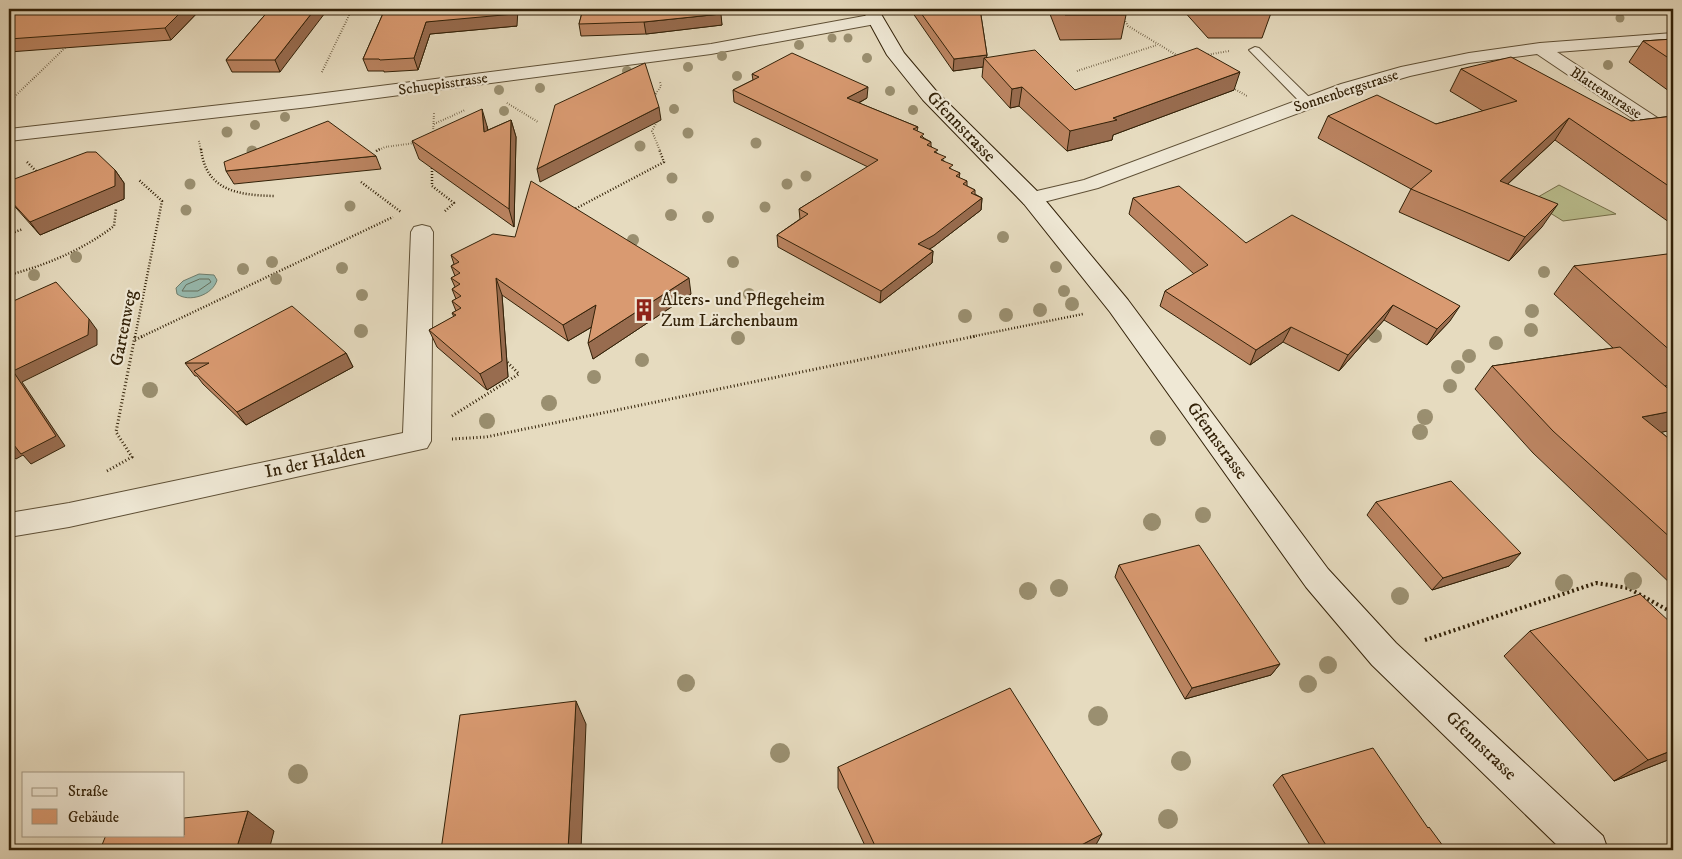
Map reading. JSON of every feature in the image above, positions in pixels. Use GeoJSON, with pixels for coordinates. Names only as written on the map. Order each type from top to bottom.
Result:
{"type":"FeatureCollection","features":[{"type":"Feature","properties":{"kind":"street","name":"Schuepisstrasse"},"geometry":{"type":"LineString","coordinates":[[9,135],[309,101],[711,49],[872,14]]}},
{"type":"Feature","properties":{"kind":"street","name":"Gfennstrasse"},"geometry":{"type":"LineString","coordinates":[[872,14],[896,56],[930,96],[1032,198],[1119,306],[1317,578],[1384,654],[1589,850]]}},
{"type":"Feature","properties":{"kind":"street","name":"Sonnenbergstrasse"},"geometry":{"type":"LineString","coordinates":[[1032,198],[1091,184],[1348,88],[1407,71],[1469,58],[1540,48],[1673,38]]}},
{"type":"Feature","properties":{"kind":"street","name":"Blattenstrasse"},"geometry":{"type":"LineString","coordinates":[[1540,48],[1673,136]]}},
{"type":"Feature","properties":{"kind":"street"},"geometry":{"type":"LineString","coordinates":[[417,440],[422,232]]}},
{"type":"Feature","properties":{"kind":"street","name":"In der Halden"},"geometry":{"type":"LineString","coordinates":[[9,526],[69,515],[417,440]]}},
{"type":"Feature","properties":{"kind":"lane"},"geometry":{"type":"LineString","coordinates":[[1255,50],[1308,103]]}},
{"type":"Feature","properties":{"kind":"path"},"geometry":{"type":"LineString","coordinates":[[309,101],[352,9]]}},
{"type":"Feature","properties":{"kind":"path"},"geometry":{"type":"LineString","coordinates":[[1123,17],[1128,26],[1179,57]]}},
{"type":"Feature","properties":{"kind":"path"},"geometry":{"type":"LineString","coordinates":[[9,102],[71,42]]}},
{"type":"Feature","properties":{"kind":"path"},"geometry":{"type":"LineString","coordinates":[[1078,71],[1157,44]]}},
{"type":"Feature","properties":{"kind":"path"},"geometry":{"type":"LineString","coordinates":[[650,57],[661,86],[652,98]]}},
{"type":"Feature","properties":{"kind":"path"},"geometry":{"type":"LineString","coordinates":[[1228,85],[1278,114]]}},
{"type":"Feature","properties":{"kind":"path"},"geometry":{"type":"LineString","coordinates":[[506,103],[538,122]]}},
{"type":"Feature","properties":{"kind":"path"},"geometry":{"type":"LineString","coordinates":[[433,140],[434,106]]}},
{"type":"Feature","properties":{"kind":"path"},"geometry":{"type":"LineString","coordinates":[[434,124],[466,110]]}},
{"type":"Feature","properties":{"kind":"path"},"geometry":{"type":"LineString","coordinates":[[576,214],[571,211],[664,162],[652,131],[660,116]]}},
{"type":"Feature","properties":{"kind":"path"},"geometry":{"type":"LineString","coordinates":[[199,137],[203,166],[215,182],[235,192],[274,196]]}},
{"type":"Feature","properties":{"kind":"path"},"geometry":{"type":"LineString","coordinates":[[376,151],[386,147],[423,142]]}},
{"type":"Feature","properties":{"kind":"path"},"geometry":{"type":"LineString","coordinates":[[422,232],[454,203],[432,186],[433,158]]}},
{"type":"Feature","properties":{"kind":"path","name":"Gartenweg"},"geometry":{"type":"LineString","coordinates":[[106,472],[132,457],[116,432],[162,202],[139,180]]}},
{"type":"Feature","properties":{"kind":"path"},"geometry":{"type":"LineString","coordinates":[[134,340],[402,213],[360,182]]}},
{"type":"Feature","properties":{"kind":"path"},"geometry":{"type":"LineString","coordinates":[[9,275],[52,260],[103,236],[114,226],[116,209]]}},
{"type":"Feature","properties":{"kind":"path"},"geometry":{"type":"LineString","coordinates":[[9,234],[23,229]]}},
{"type":"Feature","properties":{"kind":"path"},"geometry":{"type":"LineString","coordinates":[[417,440],[486,438],[1119,306]]}},
{"type":"Feature","properties":{"kind":"path"},"geometry":{"type":"LineString","coordinates":[[477,400],[519,374],[502,357]]}},
{"type":"Feature","properties":{"kind":"path"},"geometry":{"type":"LineString","coordinates":[[1384,654],[1596,583],[1628,588],[1673,613]]}},
{"type":"Feature","properties":{"kind":"green space"},"geometry":{"type":"Polygon","coordinates":[[[1559,185],[1616,214],[1563,221],[1531,201],[1559,185]]]}},
{"type":"Feature","properties":{"kind":"water"},"geometry":{"type":"Polygon","coordinates":[[[199,274],[214,275],[217,280],[211,290],[200,296],[188,298],[177,294],[176,288],[183,281],[199,274]]]}},
{"type":"Feature","properties":{"kind":"building"},"geometry":{"type":"Polygon","coordinates":[[[15,9],[184,9],[165,28],[9,39],[9,15],[15,9]]]}},
{"type":"Feature","properties":{"kind":"building"},"geometry":{"type":"Polygon","coordinates":[[[270,9],[315,9],[275,60],[226,60],[270,9]]]}},
{"type":"Feature","properties":{"kind":"building"},"geometry":{"type":"Polygon","coordinates":[[[385,9],[515,9],[514,14],[426,22],[414,58],[363,59],[385,9]]]}},
{"type":"Feature","properties":{"kind":"building"},"geometry":{"type":"Polygon","coordinates":[[[583,9],[710,9],[721,14],[644,22],[579,24],[583,9]]]}},
{"type":"Feature","properties":{"kind":"building"},"geometry":{"type":"Polygon","coordinates":[[[918,9],[980,9],[987,55],[954,59],[918,9]]]}},
{"type":"Feature","properties":{"kind":"building"},"geometry":{"type":"Polygon","coordinates":[[[1062,9],[1123,9],[1126,15],[1065,15],[1062,9]]]}},
{"type":"Feature","properties":{"kind":"building"},"geometry":{"type":"Polygon","coordinates":[[[1211,9],[1266,9],[1271,13],[1215,14],[1211,9]]]}},
{"type":"Feature","properties":{"kind":"building"},"geometry":{"type":"Polygon","coordinates":[[[1673,39],[1673,61],[1643,41],[1673,39]]]}},
{"type":"Feature","properties":{"kind":"building"},"geometry":{"type":"Polygon","coordinates":[[[1197,48],[1240,72],[1113,118],[1117,120],[1070,131],[1022,87],[1012,89],[984,58],[1035,50],[1075,90],[1197,48]]]}},
{"type":"Feature","properties":{"kind":"building"},"geometry":{"type":"Polygon","coordinates":[[[792,53],[868,87],[847,98],[918,127],[913,129],[924,134],[920,137],[931,142],[927,145],[938,150],[934,152],[946,157],[941,160],[953,165],[949,168],[960,173],[956,176],[967,181],[963,184],[975,190],[971,193],[982,198],[934,235],[918,244],[933,251],[881,291],[777,235],[808,214],[799,209],[878,160],[733,90],[759,77],[752,74],[792,53]]]}},
{"type":"Feature","properties":{"kind":"building"},"geometry":{"type":"Polygon","coordinates":[[[1511,57],[1631,121],[1673,116],[1673,189],[1569,118],[1500,181],[1558,204],[1525,237],[1411,189],[1432,171],[1328,116],[1377,95],[1436,124],[1517,101],[1461,69],[1511,57]]]}},
{"type":"Feature","properties":{"kind":"building"},"geometry":{"type":"Polygon","coordinates":[[[645,63],[659,107],[537,169],[555,105],[645,63]]]}},
{"type":"Feature","properties":{"kind":"building"},"geometry":{"type":"Polygon","coordinates":[[[482,109],[484,132],[511,120],[509,209],[412,141],[482,109]]]}},
{"type":"Feature","properties":{"kind":"building"},"geometry":{"type":"Polygon","coordinates":[[[328,121],[376,156],[226,171],[224,162],[328,121]]]}},
{"type":"Feature","properties":{"kind":"building"},"geometry":{"type":"Polygon","coordinates":[[[87,152],[96,152],[115,170],[115,186],[30,222],[9,199],[9,181],[87,152]]]}},
{"type":"Feature","properties":{"kind":"building"},"geometry":{"type":"Polygon","coordinates":[[[531,181],[689,278],[588,343],[596,305],[563,325],[496,278],[502,361],[480,374],[429,330],[456,315],[452,313],[461,308],[452,301],[461,296],[452,289],[460,284],[451,278],[460,273],[451,266],[459,262],[451,255],[493,234],[515,237],[531,181]]]}},
{"type":"Feature","properties":{"kind":"building"},"geometry":{"type":"Polygon","coordinates":[[[1179,186],[1246,243],[1292,215],[1460,306],[1437,329],[1393,305],[1348,355],[1291,327],[1256,350],[1165,291],[1208,265],[1133,198],[1179,186]]]}},
{"type":"Feature","properties":{"kind":"building"},"geometry":{"type":"Polygon","coordinates":[[[1667,254],[1673,259],[1673,353],[1574,266],[1667,254]]]}},
{"type":"Feature","properties":{"kind":"building"},"geometry":{"type":"Polygon","coordinates":[[[56,282],[89,319],[88,335],[13,371],[56,436],[21,454],[14,445],[9,447],[9,303],[56,282]]]}},
{"type":"Feature","properties":{"kind":"building"},"geometry":{"type":"Polygon","coordinates":[[[292,306],[346,353],[237,412],[194,371],[209,363],[185,363],[292,306]]]}},
{"type":"Feature","properties":{"kind":"building"},"geometry":{"type":"Polygon","coordinates":[[[1620,347],[1673,393],[1673,411],[1642,417],[1673,442],[1673,540],[1553,431],[1492,366],[1620,347]]]}},
{"type":"Feature","properties":{"kind":"building"},"geometry":{"type":"Polygon","coordinates":[[[1451,481],[1521,553],[1443,578],[1376,502],[1451,481]]]}},
{"type":"Feature","properties":{"kind":"building"},"geometry":{"type":"Polygon","coordinates":[[[1199,545],[1280,664],[1192,688],[1119,565],[1199,545]]]}},
{"type":"Feature","properties":{"kind":"building"},"geometry":{"type":"Polygon","coordinates":[[[1640,594],[1673,625],[1673,750],[1648,760],[1530,631],[1640,594]]]}},
{"type":"Feature","properties":{"kind":"building"},"geometry":{"type":"Polygon","coordinates":[[[1010,688],[1102,834],[1072,850],[877,850],[838,767],[1010,688]]]}},
{"type":"Feature","properties":{"kind":"building"},"geometry":{"type":"Polygon","coordinates":[[[576,701],[568,850],[441,850],[460,715],[576,701]]]}},
{"type":"Feature","properties":{"kind":"building"},"geometry":{"type":"Polygon","coordinates":[[[1373,748],[1428,828],[1446,850],[1329,850],[1282,775],[1373,748]]]}},
{"type":"Feature","properties":{"kind":"building"},"geometry":{"type":"Polygon","coordinates":[[[248,811],[236,850],[100,850],[106,836],[185,836],[185,818],[248,811]]]}},
{"type":"Feature","properties":{"kind":"place","name":"Alters- und Pflegeheim Zum Lärchenbaum"},"geometry":{"type":"Point","coordinates":[644,310]}}]}
